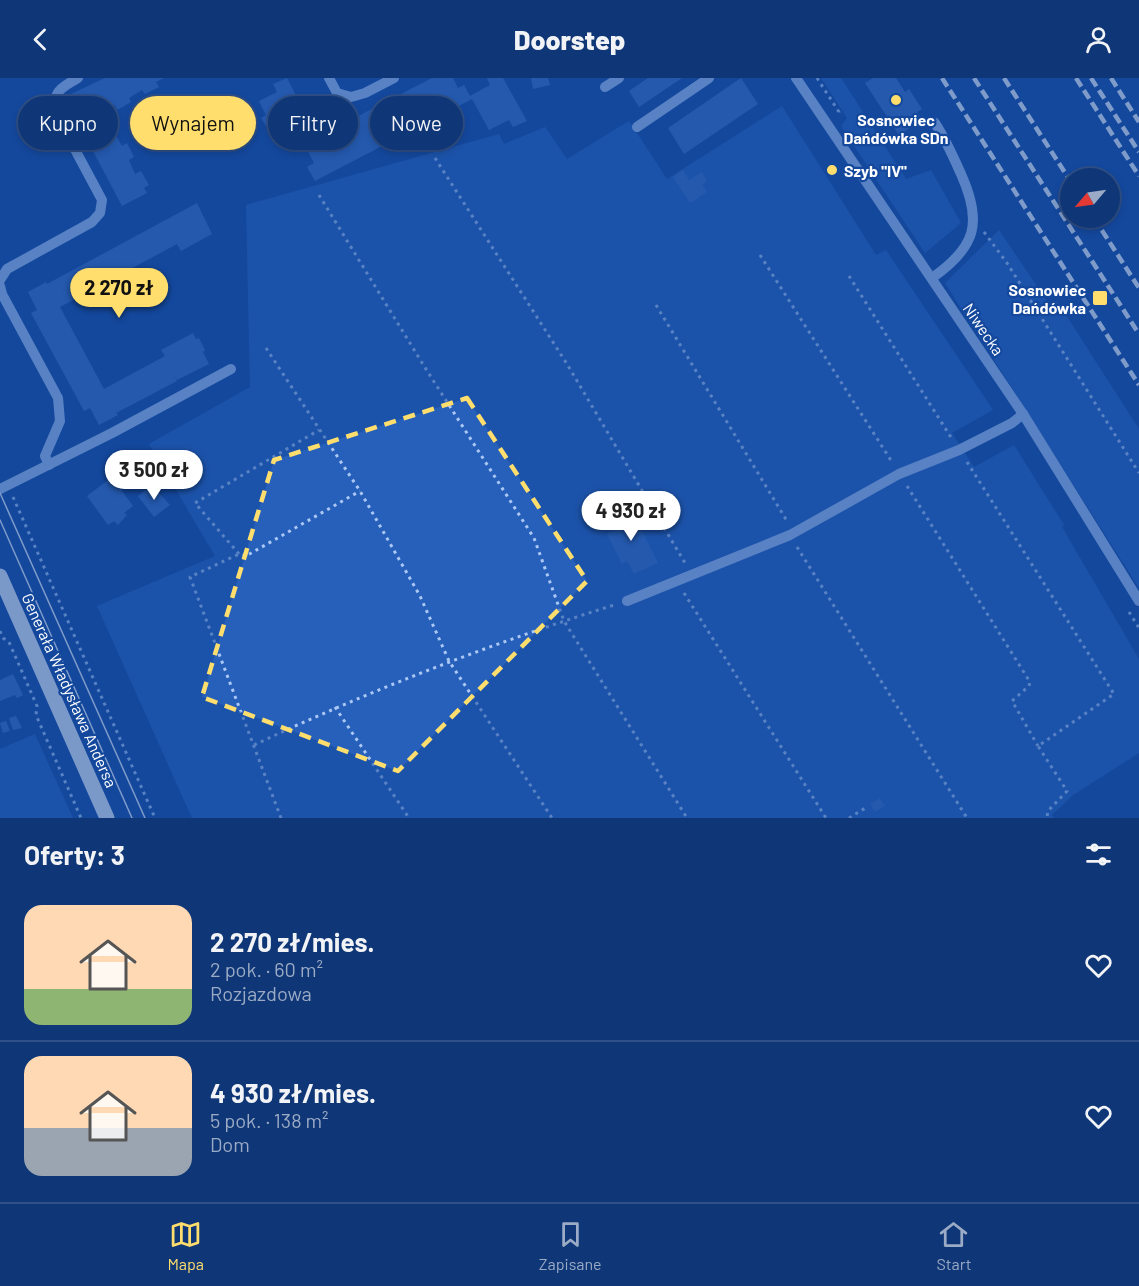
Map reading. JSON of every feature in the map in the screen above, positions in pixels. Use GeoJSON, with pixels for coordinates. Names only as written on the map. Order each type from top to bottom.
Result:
{"type":"FeatureCollection","features":[{"type":"Feature","properties":{"kind":"main road","name":"Generała Władysława Andersa"},"geometry":{"type":"LineString","coordinates":[[0,576],[107,818]]}},
{"type":"Feature","properties":{"kind":"street"},"geometry":{"type":"LineString","coordinates":[[0,280],[8,269],[92,222],[100,213],[102,200],[56,114],[54,102],[60,88],[78,78]]}},
{"type":"Feature","properties":{"kind":"street"},"geometry":{"type":"LineString","coordinates":[[329,78],[337,93],[351,97],[365,93],[393,78]]}},
{"type":"Feature","properties":{"kind":"street"},"geometry":{"type":"LineString","coordinates":[[605,87],[619,78]]}},
{"type":"Feature","properties":{"kind":"street"},"geometry":{"type":"LineString","coordinates":[[637,127],[709,78]]}},
{"type":"Feature","properties":{"kind":"street","name":"Niwecka"},"geometry":{"type":"LineString","coordinates":[[796,78],[1023,414],[1139,601]]}},
{"type":"Feature","properties":{"kind":"street"},"geometry":{"type":"LineString","coordinates":[[932,278],[946,268],[961,251],[969,239],[974,223],[974,208],[967,187],[936,123]]}},
{"type":"Feature","properties":{"kind":"street"},"geometry":{"type":"LineString","coordinates":[[0,286],[2,294],[58,398],[60,421],[45,456],[49,465]]}},
{"type":"Feature","properties":{"kind":"street"},"geometry":{"type":"LineString","coordinates":[[4,487],[231,369]]}},
{"type":"Feature","properties":{"kind":"street"},"geometry":{"type":"LineString","coordinates":[[627,601],[792,534],[899,474],[959,450],[1012,423],[1023,414]]}},
{"type":"Feature","properties":{"kind":"path"},"geometry":{"type":"LineString","coordinates":[[435,158],[567,364],[692,575]]}},
{"type":"Feature","properties":{"kind":"path"},"geometry":{"type":"LineString","coordinates":[[320,195],[418,356],[534,538],[564,621],[687,818]]}},
{"type":"Feature","properties":{"kind":"path"},"geometry":{"type":"LineString","coordinates":[[974,223],[988,235],[1139,473]]}},
{"type":"Feature","properties":{"kind":"path"},"geometry":{"type":"LineString","coordinates":[[760,255],[1030,682],[1029,686],[1012,701],[1067,791],[1048,811],[1046,818]]}},
{"type":"Feature","properties":{"kind":"path"},"geometry":{"type":"LineString","coordinates":[[849,276],[1114,694],[1038,746]]}},
{"type":"Feature","properties":{"kind":"path"},"geometry":{"type":"LineString","coordinates":[[656,304],[792,534],[967,818]]}},
{"type":"Feature","properties":{"kind":"path"},"geometry":{"type":"LineString","coordinates":[[266,348],[360,491],[420,596],[449,661],[552,818]]}},
{"type":"Feature","properties":{"kind":"path"},"geometry":{"type":"LineString","coordinates":[[319,430],[195,503],[239,554],[246,556],[360,491]]}},
{"type":"Feature","properties":{"kind":"path"},"geometry":{"type":"LineString","coordinates":[[4,487],[155,818]]}},
{"type":"Feature","properties":{"kind":"path"},"geometry":{"type":"LineString","coordinates":[[239,554],[190,577],[282,818]]}},
{"type":"Feature","properties":{"kind":"path"},"geometry":{"type":"LineString","coordinates":[[676,581],[825,818]]}},
{"type":"Feature","properties":{"kind":"path"},"geometry":{"type":"LineString","coordinates":[[254,745],[335,707],[449,661],[627,601]]}},
{"type":"Feature","properties":{"kind":"path"},"geometry":{"type":"LineString","coordinates":[[0,631],[3,638],[9,642],[37,706],[36,715],[81,818]]}},
{"type":"Feature","properties":{"kind":"path"},"geometry":{"type":"LineString","coordinates":[[335,707],[410,818]]}},
{"type":"Feature","properties":{"kind":"path"},"geometry":{"type":"LineString","coordinates":[[849,818],[867,807]]}},
{"type":"Feature","properties":{"kind":"highlighted area"},"geometry":{"type":"Polygon","coordinates":[[[467,398],[587,581],[398,771],[202,697],[274,460],[467,398]]]}},
{"type":"Feature","properties":{"kind":"shaded area"},"geometry":{"type":"Polygon","coordinates":[[[821,78],[841,78],[906,179],[931,170],[961,223],[925,253],[841,126],[847,118],[821,78]]]}},
{"type":"Feature","properties":{"kind":"shaded area"},"geometry":{"type":"Polygon","coordinates":[[[782,106],[876,255],[886,250],[993,410],[952,433],[974,467],[1014,445],[1064,525],[1062,527],[1139,659],[1139,753],[1073,795],[1052,815],[1054,818],[192,818],[97,606],[215,556],[149,444],[250,387],[246,205],[442,150],[463,150],[463,144],[499,134],[504,144],[545,127],[567,159],[629,121],[667,179],[782,106]]]}},
{"type":"Feature","properties":{"kind":"shaded area"},"geometry":{"type":"Polygon","coordinates":[[[999,230],[1049,304],[1057,301],[1139,429],[1139,588],[945,283],[999,230]]]}},
{"type":"Feature","properties":{"kind":"shaded area"},"geometry":{"type":"Polygon","coordinates":[[[35,734],[73,818],[0,818],[0,749],[35,734]]]}},
{"type":"Feature","properties":{"kind":"building"},"geometry":{"type":"Polygon","coordinates":[[[105,78],[164,78],[156,82],[159,87],[145,94],[142,90],[130,96],[130,103],[118,109],[118,96],[72,96],[71,94],[105,78]]]}},
{"type":"Feature","properties":{"kind":"building"},"geometry":{"type":"Polygon","coordinates":[[[287,78],[296,96],[269,96],[277,92],[273,84],[287,78]]]}},
{"type":"Feature","properties":{"kind":"building"},"geometry":{"type":"Polygon","coordinates":[[[432,78],[453,78],[458,88],[464,85],[470,96],[490,85],[487,78],[503,78],[527,121],[513,127],[509,120],[489,130],[472,99],[463,104],[463,96],[397,96],[432,78]]]}},
{"type":"Feature","properties":{"kind":"building"},"geometry":{"type":"Polygon","coordinates":[[[531,78],[548,78],[550,85],[533,89],[531,78]]]}},
{"type":"Feature","properties":{"kind":"building"},"geometry":{"type":"Polygon","coordinates":[[[648,78],[682,78],[639,107],[629,91],[648,78]]]}},
{"type":"Feature","properties":{"kind":"building"},"geometry":{"type":"Polygon","coordinates":[[[741,78],[758,104],[684,154],[668,128],[741,78]]]}},
{"type":"Feature","properties":{"kind":"building","name":"Sosnowiec Dańdówka SDn"},"geometry":{"type":"Polygon","coordinates":[[[873,78],[896,78],[905,92],[909,89],[922,109],[917,112],[922,120],[899,135],[865,83],[873,78]]]}},
{"type":"Feature","properties":{"kind":"building"},"geometry":{"type":"Polygon","coordinates":[[[268,96],[268,125],[266,126],[261,118],[266,115],[259,101],[268,96]]]}},
{"type":"Feature","properties":{"kind":"building"},"geometry":{"type":"Polygon","coordinates":[[[370,110],[370,150],[374,150],[315,181],[307,167],[314,163],[307,150],[358,150],[358,116],[370,110]]]}},
{"type":"Feature","properties":{"kind":"building"},"geometry":{"type":"Polygon","coordinates":[[[118,139],[122,146],[127,143],[134,157],[129,160],[135,174],[141,171],[149,185],[144,188],[147,193],[122,206],[92,150],[118,150],[118,139]]]}},
{"type":"Feature","properties":{"kind":"building"},"geometry":{"type":"Polygon","coordinates":[[[683,170],[689,180],[702,172],[707,181],[702,184],[707,192],[690,203],[673,177],[683,170]]]}},
{"type":"Feature","properties":{"kind":"building"},"geometry":{"type":"Polygon","coordinates":[[[197,203],[212,234],[181,251],[177,244],[60,307],[104,389],[165,356],[161,350],[193,333],[196,339],[199,338],[205,350],[203,352],[209,364],[177,380],[173,374],[177,381],[116,413],[118,415],[99,425],[90,408],[84,411],[31,313],[37,310],[28,292],[197,203]]]}},
{"type":"Feature","properties":{"kind":"building"},"geometry":{"type":"Polygon","coordinates":[[[112,477],[133,506],[124,513],[127,515],[118,525],[114,521],[108,525],[87,496],[112,477]]]}},
{"type":"Feature","properties":{"kind":"building"},"geometry":{"type":"Polygon","coordinates":[[[152,485],[170,505],[154,517],[138,496],[152,485]]]}},
{"type":"Feature","properties":{"kind":"building"},"geometry":{"type":"Polygon","coordinates":[[[631,509],[658,563],[634,574],[627,561],[622,564],[607,534],[613,531],[608,520],[631,509]]]}},
{"type":"Feature","properties":{"kind":"building"},"geometry":{"type":"Polygon","coordinates":[[[13,674],[23,695],[17,698],[15,695],[0,701],[0,680],[13,674]]]}},
{"type":"Feature","properties":{"kind":"building"},"geometry":{"type":"Polygon","coordinates":[[[16,716],[22,728],[13,730],[9,718],[16,716]]]}},
{"type":"Feature","properties":{"kind":"building"},"geometry":{"type":"Polygon","coordinates":[[[6,721],[10,731],[3,733],[0,723],[6,721]]]}},
{"type":"Feature","properties":{"kind":"building"},"geometry":{"type":"Polygon","coordinates":[[[880,798],[885,806],[875,812],[870,804],[880,798]]]}},
{"type":"Feature","properties":{"kind":"tram line"},"geometry":{"type":"LineString","coordinates":[[0,493],[145,818]]}},
{"type":"Feature","properties":{"kind":"tram line"},"geometry":{"type":"LineString","coordinates":[[0,520],[132,818]]}},
{"type":"Feature","properties":{"kind":"railway"},"geometry":{"type":"LineString","coordinates":[[942,78],[1139,385]]}},
{"type":"Feature","properties":{"kind":"railway"},"geometry":{"type":"LineString","coordinates":[[974,78],[1139,334]]}},
{"type":"Feature","properties":{"kind":"railway"},"geometry":{"type":"LineString","coordinates":[[1004,78],[1062,168]]}},
{"type":"Feature","properties":{"kind":"railway"},"geometry":{"type":"LineString","coordinates":[[1076,78],[1139,176]]}},
{"type":"Feature","properties":{"kind":"railway"},"geometry":{"type":"LineString","coordinates":[[1091,78],[1139,152]]}},
{"type":"Feature","properties":{"kind":"railway"},"geometry":{"type":"LineString","coordinates":[[1111,78],[1139,122]]}},
{"type":"Feature","properties":{"kind":"railway"},"geometry":{"type":"LineString","coordinates":[[1100,228],[1139,288]]}},
{"type":"Feature","properties":{"kind":"place","name":"Sosnowiec Dańdówka SDn"},"geometry":{"type":"Point","coordinates":[896,100]}},
{"type":"Feature","properties":{"kind":"place","name":"Szyb \"IV\""},"geometry":{"type":"Point","coordinates":[832,170]}},
{"type":"Feature","properties":{"kind":"place","name":"Sosnowiec Dańdówka"},"geometry":{"type":"Point","coordinates":[1100,298]}}]}
